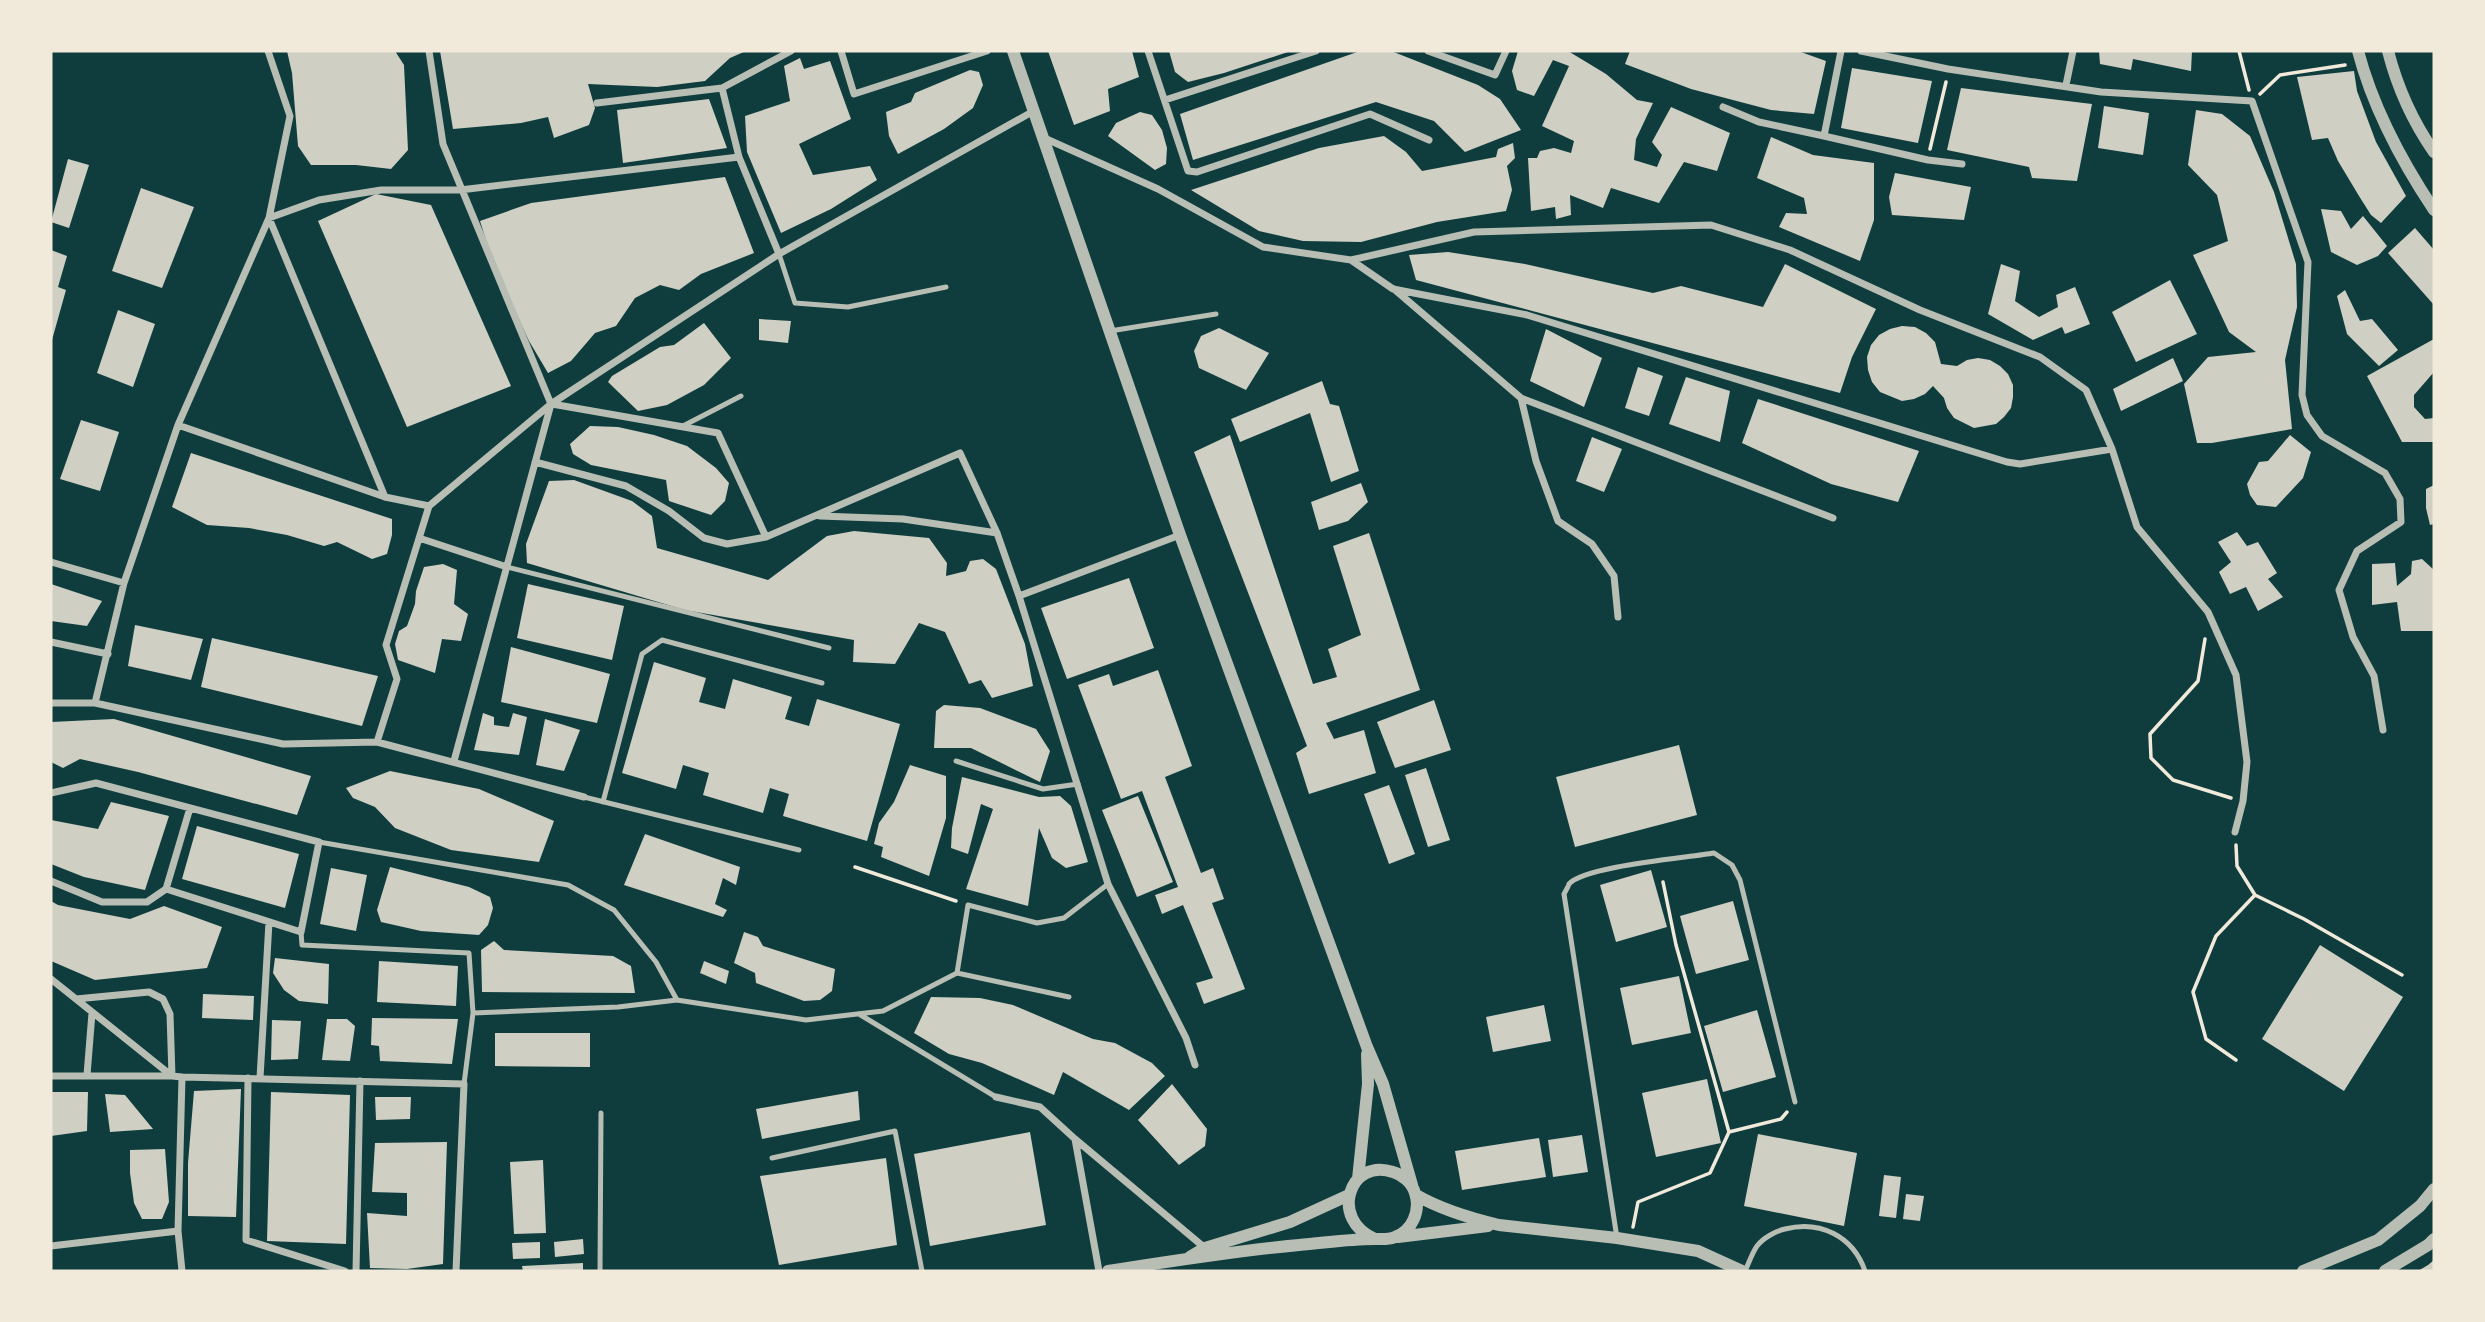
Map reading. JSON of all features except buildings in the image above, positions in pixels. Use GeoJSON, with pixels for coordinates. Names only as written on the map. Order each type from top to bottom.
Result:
{"type":"FeatureCollection","features":[{"type":"Feature","properties":{"kind":"street"},"geometry":{"type":"LineString","coordinates":[[95,702],[124,583],[178,425],[269,218],[290,116],[268,51]]}},
{"type":"Feature","properties":{"kind":"street"},"geometry":{"type":"LineString","coordinates":[[429,51],[443,144],[551,404],[454,761]]}},
{"type":"Feature","properties":{"kind":"street"},"geometry":{"type":"LineString","coordinates":[[597,103],[722,88],[788,51]]}},
{"type":"Feature","properties":{"kind":"street"},"geometry":{"type":"LineString","coordinates":[[841,51],[854,94],[987,51]]}},
{"type":"Feature","properties":{"kind":"street"},"geometry":{"type":"LineString","coordinates":[[1013,51],[1180,535],[1367,1047],[1383,1084],[1418,1205],[1411,1225],[1395,1238]]}},
{"type":"Feature","properties":{"kind":"street"},"geometry":{"type":"LineString","coordinates":[[1148,51],[1188,171],[1197,173],[1370,114],[1429,140]]}},
{"type":"Feature","properties":{"kind":"street"},"geometry":{"type":"LineString","coordinates":[[1165,100],[1317,51]]}},
{"type":"Feature","properties":{"kind":"street"},"geometry":{"type":"LineString","coordinates":[[1428,51],[1496,75],[1506,51]]}},
{"type":"Feature","properties":{"kind":"street"},"geometry":{"type":"LineString","coordinates":[[1824,136],[1841,51]]}},
{"type":"Feature","properties":{"kind":"street"},"geometry":{"type":"LineString","coordinates":[[1861,51],[1948,69],[2101,92],[2252,101],[2308,262],[2302,395],[2307,415],[2322,436],[2385,473],[2400,499],[2401,522],[2357,551],[2339,590],[2353,637],[2374,677],[2384,730]]}},
{"type":"Feature","properties":{"kind":"street"},"geometry":{"type":"LineString","coordinates":[[2066,85],[2073,51]]}},
{"type":"Feature","properties":{"kind":"street"},"geometry":{"type":"LineString","coordinates":[[2388,51],[2399,85],[2434,152]]}},
{"type":"Feature","properties":{"kind":"street"},"geometry":{"type":"LineString","coordinates":[[2360,57],[2392,138],[2412,177],[2434,210]]}},
{"type":"Feature","properties":{"kind":"street"},"geometry":{"type":"LineString","coordinates":[[722,88],[739,157],[779,254]]}},
{"type":"Feature","properties":{"kind":"street"},"geometry":{"type":"LineString","coordinates":[[1723,107],[1759,121],[1928,160],[1962,164]]}},
{"type":"Feature","properties":{"kind":"street"},"geometry":{"type":"LineString","coordinates":[[377,742],[397,679],[386,645],[429,506],[551,404],[779,254],[1032,112]]}},
{"type":"Feature","properties":{"kind":"street"},"geometry":{"type":"LineString","coordinates":[[1041,136],[1158,188],[1264,247],[1351,260],[1474,232],[1711,225],[1790,250],[1920,310],[2040,357],[2086,390],[2112,449],[2137,527],[2208,612],[2236,675],[2247,762],[2243,801],[2235,832]]}},
{"type":"Feature","properties":{"kind":"street"},"geometry":{"type":"LineString","coordinates":[[269,218],[319,200],[381,190],[460,190],[739,157]]}},
{"type":"Feature","properties":{"kind":"street"},"geometry":{"type":"LineString","coordinates":[[269,218],[385,496]]}},
{"type":"Feature","properties":{"kind":"street"},"geometry":{"type":"LineString","coordinates":[[1351,260],[1393,289],[1521,398],[1833,518]]}},
{"type":"Feature","properties":{"kind":"street"},"geometry":{"type":"LineString","coordinates":[[1393,289],[1527,315],[2007,462],[2020,464],[2112,449]]}},
{"type":"Feature","properties":{"kind":"street"},"geometry":{"type":"LineString","coordinates":[[1521,398],[1536,461],[1558,521],[1592,544],[1614,576],[1618,617]]}},
{"type":"Feature","properties":{"kind":"street"},"geometry":{"type":"LineString","coordinates":[[551,404],[718,433],[766,537]]}},
{"type":"Feature","properties":{"kind":"street"},"geometry":{"type":"LineString","coordinates":[[178,425],[385,496],[429,506]]}},
{"type":"Feature","properties":{"kind":"street"},"geometry":{"type":"LineString","coordinates":[[536,462],[626,486],[669,511],[704,538],[727,544],[766,537],[960,453],[997,533],[1019,596],[1108,884],[1186,1038],[1195,1065]]}},
{"type":"Feature","properties":{"kind":"street"},"geometry":{"type":"LineString","coordinates":[[816,516],[903,519],[997,533]]}},
{"type":"Feature","properties":{"kind":"street"},"geometry":{"type":"LineString","coordinates":[[1019,596],[1180,535]]}},
{"type":"Feature","properties":{"kind":"street"},"geometry":{"type":"LineString","coordinates":[[419,538],[507,567]]}},
{"type":"Feature","properties":{"kind":"street"},"geometry":{"type":"LineString","coordinates":[[51,562],[124,583]]}},
{"type":"Feature","properties":{"kind":"street"},"geometry":{"type":"LineString","coordinates":[[51,642],[108,654]]}},
{"type":"Feature","properties":{"kind":"street"},"geometry":{"type":"LineString","coordinates":[[51,703],[95,702],[283,744],[377,742],[584,797]]}},
{"type":"Feature","properties":{"kind":"street"},"geometry":{"type":"LineString","coordinates":[[51,793],[96,783],[318,842],[302,932],[166,889]]}},
{"type":"Feature","properties":{"kind":"street"},"geometry":{"type":"LineString","coordinates":[[51,881],[102,902],[147,902],[166,889],[190,808]]}},
{"type":"Feature","properties":{"kind":"street"},"geometry":{"type":"LineString","coordinates":[[260,1078],[269,922]]}},
{"type":"Feature","properties":{"kind":"street"},"geometry":{"type":"LineString","coordinates":[[51,979],[172,1076]]}},
{"type":"Feature","properties":{"kind":"street"},"geometry":{"type":"LineString","coordinates":[[75,999],[149,992],[163,999],[170,1014],[172,1076]]}},
{"type":"Feature","properties":{"kind":"street"},"geometry":{"type":"LineString","coordinates":[[87,1075],[92,1013]]}},
{"type":"Feature","properties":{"kind":"street"},"geometry":{"type":"LineString","coordinates":[[1358,1180],[1367,1084],[1367,1047]]}},
{"type":"Feature","properties":{"kind":"street"},"geometry":{"type":"LineString","coordinates":[[51,1076],[172,1076],[464,1084],[456,1271]]}},
{"type":"Feature","properties":{"kind":"street"},"geometry":{"type":"LineString","coordinates":[[182,1077],[178,1231],[182,1271]]}},
{"type":"Feature","properties":{"kind":"street"},"geometry":{"type":"LineString","coordinates":[[248,1078],[246,1240],[345,1271]]}},
{"type":"Feature","properties":{"kind":"street"},"geometry":{"type":"LineString","coordinates":[[356,1271],[360,1081]]}},
{"type":"Feature","properties":{"kind":"street"},"geometry":{"type":"LineString","coordinates":[[996,1097],[1040,1107],[1205,1248]]}},
{"type":"Feature","properties":{"kind":"street"},"geometry":{"type":"LineString","coordinates":[[1075,1139],[1099,1271]]}},
{"type":"Feature","properties":{"kind":"street"},"geometry":{"type":"LineString","coordinates":[[1375,1238],[1356,1227],[1348,1206],[1349,1195],[1366,1173],[1386,1170],[1396,1172],[1414,1190],[1461,1216],[1499,1225],[1617,1238],[1698,1251],[1744,1271]]}},
{"type":"Feature","properties":{"kind":"street"},"geometry":{"type":"LineString","coordinates":[[2303,1271],[2378,1240],[2420,1206],[2434,1189]]}},
{"type":"Feature","properties":{"kind":"street"},"geometry":{"type":"LineString","coordinates":[[1186,1259],[1205,1248],[1290,1222],[1349,1195]]}},
{"type":"Feature","properties":{"kind":"street"},"geometry":{"type":"LineString","coordinates":[[1108,1271],[1296,1245],[1395,1238],[1499,1225]]}},
{"type":"Feature","properties":{"kind":"street"},"geometry":{"type":"LineString","coordinates":[[51,1246],[178,1231]]}},
{"type":"Feature","properties":{"kind":"street"},"geometry":{"type":"LineString","coordinates":[[2385,1271],[2434,1239]]}},
{"type":"Feature","properties":{"kind":"lane"},"geometry":{"type":"LineString","coordinates":[[779,254],[795,303],[848,307],[946,287]]}},
{"type":"Feature","properties":{"kind":"lane"},"geometry":{"type":"LineString","coordinates":[[1110,331],[1216,314]]}},
{"type":"Feature","properties":{"kind":"lane"},"geometry":{"type":"LineString","coordinates":[[681,427],[741,396]]}},
{"type":"Feature","properties":{"kind":"lane"},"geometry":{"type":"LineString","coordinates":[[507,567],[829,648]]}},
{"type":"Feature","properties":{"kind":"lane"},"geometry":{"type":"LineString","coordinates":[[603,802],[642,654],[662,639],[822,682]]}},
{"type":"Feature","properties":{"kind":"lane"},"geometry":{"type":"LineString","coordinates":[[956,761],[1043,789],[1078,784]]}},
{"type":"Feature","properties":{"kind":"lane"},"geometry":{"type":"LineString","coordinates":[[584,797],[799,850]]}},
{"type":"Feature","properties":{"kind":"lane"},"geometry":{"type":"LineString","coordinates":[[318,842],[568,885],[614,910],[656,962],[677,1000]]}},
{"type":"Feature","properties":{"kind":"lane"},"geometry":{"type":"LineString","coordinates":[[1617,1238],[1564,894],[1569,884],[1605,869],[1714,853],[1732,865],[1740,880],[1795,1102]]}},
{"type":"Feature","properties":{"kind":"lane"},"geometry":{"type":"LineString","coordinates":[[957,973],[968,905],[1037,923],[1064,918],[1108,884]]}},
{"type":"Feature","properties":{"kind":"lane"},"geometry":{"type":"LineString","coordinates":[[302,932],[302,945],[470,953],[473,1013],[464,1084]]}},
{"type":"Feature","properties":{"kind":"lane"},"geometry":{"type":"LineString","coordinates":[[473,1013],[618,1007],[677,1000],[806,1020],[883,1011],[957,973],[1069,997]]}},
{"type":"Feature","properties":{"kind":"lane"},"geometry":{"type":"LineString","coordinates":[[859,1014],[996,1097]]}},
{"type":"Feature","properties":{"kind":"lane"},"geometry":{"type":"LineString","coordinates":[[600,1271],[601,1113]]}},
{"type":"Feature","properties":{"kind":"lane"},"geometry":{"type":"LineString","coordinates":[[772,1158],[895,1131],[922,1271]]}},
{"type":"Feature","properties":{"kind":"lane"},"geometry":{"type":"LineString","coordinates":[[1744,1271],[1758,1244],[1778,1231],[1801,1225],[1825,1228],[1846,1240],[1861,1259],[1865,1271]]}},
{"type":"Feature","properties":{"kind":"path"},"geometry":{"type":"LineString","coordinates":[[2239,51],[2252,101],[2280,75],[2360,57]]}},
{"type":"Feature","properties":{"kind":"path"},"geometry":{"type":"LineString","coordinates":[[1928,160],[1948,69]]}},
{"type":"Feature","properties":{"kind":"path"},"geometry":{"type":"LineString","coordinates":[[2208,612],[2198,681],[2150,734],[2151,758],[2173,780],[2243,801]]}},
{"type":"Feature","properties":{"kind":"path"},"geometry":{"type":"LineString","coordinates":[[2235,832],[2237,866],[2255,895],[2304,919],[2402,975]]}},
{"type":"Feature","properties":{"kind":"path"},"geometry":{"type":"LineString","coordinates":[[855,867],[968,905]]}},
{"type":"Feature","properties":{"kind":"path"},"geometry":{"type":"LineString","coordinates":[[1638,1202],[1710,1173],[1729,1132],[1676,945],[1663,882]]}},
{"type":"Feature","properties":{"kind":"path"},"geometry":{"type":"LineString","coordinates":[[2236,1060],[2206,1039],[2193,992],[2216,936],[2255,895]]}},
{"type":"Feature","properties":{"kind":"path"},"geometry":{"type":"LineString","coordinates":[[1729,1132],[1781,1119],[1795,1102]]}}]}
